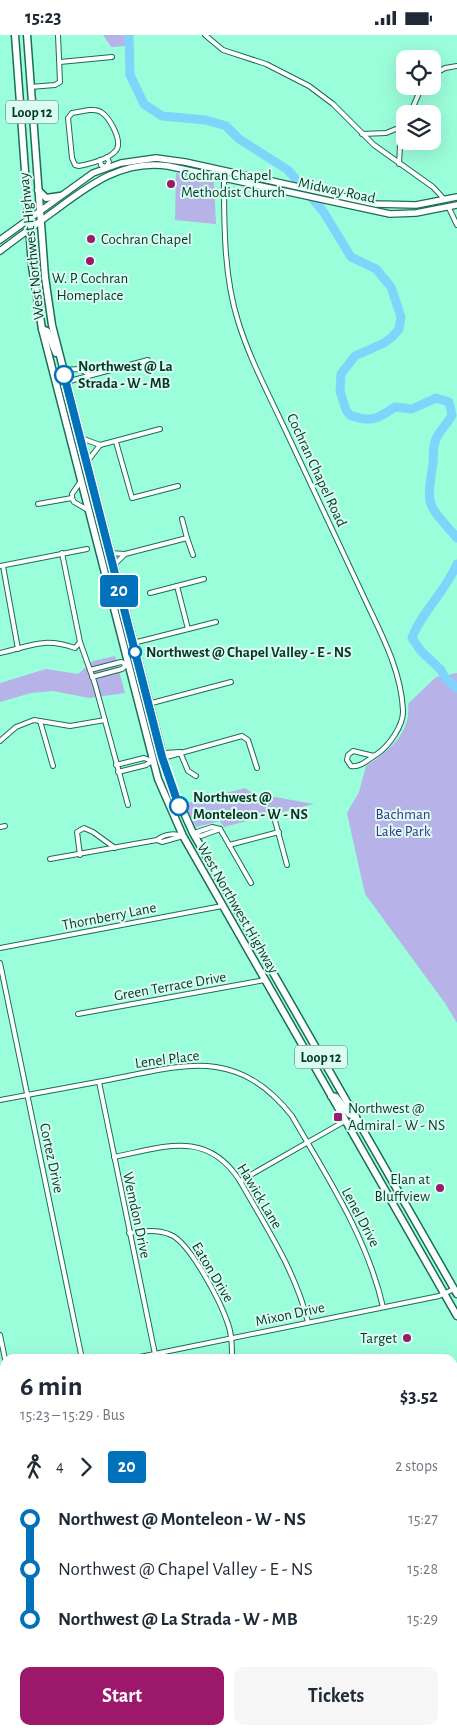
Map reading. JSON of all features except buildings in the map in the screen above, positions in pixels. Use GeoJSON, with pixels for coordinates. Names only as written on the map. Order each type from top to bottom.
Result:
{"type":"FeatureCollection","features":[{"type":"Feature","properties":{"kind":"main road","name":"West Northwest Highway"},"geometry":{"type":"LineString","coordinates":[[15,35],[35,292],[42,329],[152,761],[165,797],[183,836],[457,1316]]}},
{"type":"Feature","properties":{"kind":"main road","name":"West Northwest Highway"},"geometry":{"type":"LineString","coordinates":[[27,35],[47,302],[148,704],[174,793],[193,833],[231,901],[456,1291]]}},
{"type":"Feature","properties":{"kind":"main road","name":"Midway Road"},"geometry":{"type":"LineString","coordinates":[[0,240],[88,176],[106,167],[156,158],[185,162],[392,205],[416,205],[457,197]]}},
{"type":"Feature","properties":{"kind":"main road","name":"Midway Road"},"geometry":{"type":"LineString","coordinates":[[0,251],[93,183],[127,168],[154,165],[390,214],[416,213],[457,205]]}},
{"type":"Feature","properties":{"kind":"main road"},"geometry":{"type":"LineString","coordinates":[[106,167],[109,175]]}},
{"type":"Feature","properties":{"kind":"main road"},"geometry":{"type":"LineString","coordinates":[[224,179],[225,171]]}},
{"type":"Feature","properties":{"kind":"main road"},"geometry":{"type":"LineString","coordinates":[[38,189],[42,196],[46,198],[60,196]]}},
{"type":"Feature","properties":{"kind":"main road"},"geometry":{"type":"LineString","coordinates":[[42,329],[47,331],[54,350],[60,358]]}},
{"type":"Feature","properties":{"kind":"main road"},"geometry":{"type":"LineString","coordinates":[[56,384],[66,382]]}},
{"type":"Feature","properties":{"kind":"main road"},"geometry":{"type":"LineString","coordinates":[[127,664],[138,662]]}},
{"type":"Feature","properties":{"kind":"main road"},"geometry":{"type":"LineString","coordinates":[[152,761],[162,757]]}},
{"type":"Feature","properties":{"kind":"main road"},"geometry":{"type":"LineString","coordinates":[[183,836],[193,833]]}},
{"type":"Feature","properties":{"kind":"main road"},"geometry":{"type":"LineString","coordinates":[[222,906],[231,901]]}},
{"type":"Feature","properties":{"kind":"main road"},"geometry":{"type":"LineString","coordinates":[[265,980],[275,976]]}},
{"type":"Feature","properties":{"kind":"main road"},"geometry":{"type":"LineString","coordinates":[[316,1071],[326,1066]]}},
{"type":"Feature","properties":{"kind":"main road"},"geometry":{"type":"LineString","coordinates":[[331,1096],[336,1097],[349,1114],[356,1117]]}},
{"type":"Feature","properties":{"kind":"main road"},"geometry":{"type":"LineString","coordinates":[[391,1200],[400,1194]]}},
{"type":"Feature","properties":{"kind":"street"},"geometry":{"type":"LineString","coordinates":[[30,87],[55,85],[60,82],[58,35]]}},
{"type":"Feature","properties":{"kind":"street"},"geometry":{"type":"LineString","coordinates":[[205,35],[224,49],[266,64],[309,86],[333,104],[362,134],[399,164],[433,187],[445,200],[457,225]]}},
{"type":"Feature","properties":{"kind":"street"},"geometry":{"type":"LineString","coordinates":[[60,62],[112,57]]}},
{"type":"Feature","properties":{"kind":"street"},"geometry":{"type":"LineString","coordinates":[[441,70],[457,66]]}},
{"type":"Feature","properties":{"kind":"street"},"geometry":{"type":"LineString","coordinates":[[96,110],[104,115],[118,142],[115,152],[100,160],[78,165],[73,162],[67,123],[72,113],[96,110]]}},
{"type":"Feature","properties":{"kind":"street"},"geometry":{"type":"LineString","coordinates":[[362,134],[386,133],[396,129]]}},
{"type":"Feature","properties":{"kind":"street"},"geometry":{"type":"LineString","coordinates":[[399,164],[400,150]]}},
{"type":"Feature","properties":{"kind":"street"},"geometry":{"type":"LineString","coordinates":[[100,160],[101,165],[106,167],[109,162],[107,157]]}},
{"type":"Feature","properties":{"kind":"street","name":"Cochran Chapel Road"},"geometry":{"type":"LineString","coordinates":[[224,179],[229,277],[241,331],[379,629],[398,678],[403,710],[402,721],[384,749],[374,756],[354,767],[350,766],[347,760],[348,755],[354,751],[374,756]]}},
{"type":"Feature","properties":{"kind":"street"},"geometry":{"type":"LineString","coordinates":[[66,382],[148,360]]}},
{"type":"Feature","properties":{"kind":"street"},"geometry":{"type":"LineString","coordinates":[[63,369],[80,369],[90,375]]}},
{"type":"Feature","properties":{"kind":"street"},"geometry":{"type":"LineString","coordinates":[[81,438],[100,445],[116,443],[160,429]]}},
{"type":"Feature","properties":{"kind":"street"},"geometry":{"type":"LineString","coordinates":[[116,443],[132,497],[178,486]]}},
{"type":"Feature","properties":{"kind":"street"},"geometry":{"type":"LineString","coordinates":[[87,462],[100,445]]}},
{"type":"Feature","properties":{"kind":"street"},"geometry":{"type":"LineString","coordinates":[[81,481],[72,493],[72,498],[74,502],[88,510]]}},
{"type":"Feature","properties":{"kind":"street"},"geometry":{"type":"LineString","coordinates":[[38,505],[72,498]]}},
{"type":"Feature","properties":{"kind":"street"},"geometry":{"type":"LineString","coordinates":[[182,519],[193,555]]}},
{"type":"Feature","properties":{"kind":"street"},"geometry":{"type":"LineString","coordinates":[[110,553],[125,554],[187,538]]}},
{"type":"Feature","properties":{"kind":"street"},"geometry":{"type":"LineString","coordinates":[[18,649],[2,566],[87,549]]}},
{"type":"Feature","properties":{"kind":"street"},"geometry":{"type":"LineString","coordinates":[[62,553],[80,642],[105,720],[128,805]]}},
{"type":"Feature","properties":{"kind":"street"},"geometry":{"type":"LineString","coordinates":[[113,566],[125,554]]}},
{"type":"Feature","properties":{"kind":"street"},"geometry":{"type":"LineString","coordinates":[[150,593],[204,579]]}},
{"type":"Feature","properties":{"kind":"street"},"geometry":{"type":"LineString","coordinates":[[177,586],[188,629]]}},
{"type":"Feature","properties":{"kind":"street"},"geometry":{"type":"LineString","coordinates":[[133,643],[216,623]]}},
{"type":"Feature","properties":{"kind":"street"},"geometry":{"type":"LineString","coordinates":[[0,653],[44,642],[56,642],[75,648],[80,642]]}},
{"type":"Feature","properties":{"kind":"street"},"geometry":{"type":"LineString","coordinates":[[90,670],[121,662],[127,664],[122,669],[92,677]]}},
{"type":"Feature","properties":{"kind":"street"},"geometry":{"type":"LineString","coordinates":[[148,704],[231,682]]}},
{"type":"Feature","properties":{"kind":"street"},"geometry":{"type":"LineString","coordinates":[[0,741],[25,722],[40,721],[70,726],[105,720]]}},
{"type":"Feature","properties":{"kind":"street"},"geometry":{"type":"LineString","coordinates":[[40,721],[53,766]]}},
{"type":"Feature","properties":{"kind":"street"},"geometry":{"type":"LineString","coordinates":[[162,757],[246,736],[257,769]]}},
{"type":"Feature","properties":{"kind":"street"},"geometry":{"type":"LineString","coordinates":[[180,752],[188,771],[196,776]]}},
{"type":"Feature","properties":{"kind":"street"},"geometry":{"type":"LineString","coordinates":[[116,765],[144,759],[152,761]]}},
{"type":"Feature","properties":{"kind":"street"},"geometry":{"type":"LineString","coordinates":[[118,773],[146,765],[152,761]]}},
{"type":"Feature","properties":{"kind":"street"},"geometry":{"type":"LineString","coordinates":[[274,817],[287,865]]}},
{"type":"Feature","properties":{"kind":"street"},"geometry":{"type":"LineString","coordinates":[[0,827],[5,826]]}},
{"type":"Feature","properties":{"kind":"street"},"geometry":{"type":"LineString","coordinates":[[209,828],[211,833]]}},
{"type":"Feature","properties":{"kind":"street"},"geometry":{"type":"LineString","coordinates":[[193,833],[209,828],[220,829]]}},
{"type":"Feature","properties":{"kind":"street"},"geometry":{"type":"LineString","coordinates":[[80,855],[77,832],[84,829],[93,832],[115,848]]}},
{"type":"Feature","properties":{"kind":"street"},"geometry":{"type":"LineString","coordinates":[[193,833],[201,836],[220,829]]}},
{"type":"Feature","properties":{"kind":"street"},"geometry":{"type":"LineString","coordinates":[[220,829],[251,883]]}},
{"type":"Feature","properties":{"kind":"street"},"geometry":{"type":"LineString","coordinates":[[229,845],[278,832]]}},
{"type":"Feature","properties":{"kind":"street"},"geometry":{"type":"LineString","coordinates":[[50,859],[156,840],[176,834],[183,836]]}},
{"type":"Feature","properties":{"kind":"street","name":"Thornberry Lane"},"geometry":{"type":"LineString","coordinates":[[0,948],[222,906]]}},
{"type":"Feature","properties":{"kind":"street","name":"Cortez Drive"},"geometry":{"type":"LineString","coordinates":[[0,963],[81,1354]]}},
{"type":"Feature","properties":{"kind":"street","name":"Green Terrace Drive"},"geometry":{"type":"LineString","coordinates":[[78,1014],[265,980]]}},
{"type":"Feature","properties":{"kind":"street","name":"Lenel Place"},"geometry":{"type":"LineString","coordinates":[[0,1100],[179,1066],[196,1065],[224,1068],[244,1075],[270,1092],[292,1116],[307,1143]]}},
{"type":"Feature","properties":{"kind":"street","name":"Wemdon Drive"},"geometry":{"type":"LineString","coordinates":[[98,1082],[155,1354]]}},
{"type":"Feature","properties":{"kind":"street"},"geometry":{"type":"LineString","coordinates":[[240,1181],[345,1121]]}},
{"type":"Feature","properties":{"kind":"street","name":"Lenel Drive"},"geometry":{"type":"LineString","coordinates":[[307,1143],[363,1244],[377,1279],[383,1307]]}},
{"type":"Feature","properties":{"kind":"street","name":"Hawick Lane"},"geometry":{"type":"LineString","coordinates":[[114,1157],[175,1145],[192,1145],[219,1157],[240,1181],[292,1272],[302,1297],[308,1322]]}},
{"type":"Feature","properties":{"kind":"street","name":"Eaton Drive"},"geometry":{"type":"LineString","coordinates":[[129,1233],[159,1231],[170,1234],[183,1243],[223,1311],[231,1338],[232,1354]]}},
{"type":"Feature","properties":{"kind":"street","name":"Mixon Drive"},"geometry":{"type":"LineString","coordinates":[[163,1354],[456,1291]]}},
{"type":"Feature","properties":{"kind":"street"},"geometry":{"type":"LineString","coordinates":[[0,1335],[4,1354]]}},
{"type":"Feature","properties":{"kind":"green space"},"geometry":{"type":"Polygon","coordinates":[[[103,35],[126,35],[126,46],[111,47],[103,35]]]}},
{"type":"Feature","properties":{"kind":"green space"},"geometry":{"type":"Polygon","coordinates":[[[176,173],[214,182],[216,224],[175,220],[176,173]]]}},
{"type":"Feature","properties":{"kind":"green space"},"geometry":{"type":"Polygon","coordinates":[[[115,656],[125,693],[89,698],[53,691],[31,693],[0,702],[0,683],[46,669],[78,674],[93,661],[115,656]]]}},
{"type":"Feature","properties":{"kind":"green space","name":"Bachman Lake Park"},"geometry":{"type":"Polygon","coordinates":[[[457,673],[457,1023],[445,1003],[365,894],[347,813],[359,792],[366,766],[390,748],[402,732],[406,724],[408,704],[436,677],[457,673]]]}},
{"type":"Feature","properties":{"kind":"green space"},"geometry":{"type":"Polygon","coordinates":[[[245,788],[252,793],[314,804],[224,827],[220,821],[196,827],[184,804],[245,788]]]}},
{"type":"Feature","properties":{"kind":"waterway"},"geometry":{"type":"LineString","coordinates":[[129,35],[130,75],[144,104],[162,116],[206,120],[226,126],[239,139],[288,170],[323,211],[351,257],[376,269],[391,287],[401,317],[399,329],[384,343],[355,356],[341,374],[340,391],[346,410],[350,415],[363,419],[379,417],[395,407],[412,409],[436,398],[449,402],[452,415],[434,444],[430,498],[434,511],[457,538]]}},
{"type":"Feature","properties":{"kind":"waterway"},"geometry":{"type":"LineString","coordinates":[[457,564],[447,583],[416,628],[412,638],[421,651],[441,670],[445,678],[457,688]]}},
{"type":"Feature","properties":{"kind":"bus line","name":"20"},"geometry":{"type":"LineString","coordinates":[[64,375],[162,757],[179,806]]}},
{"type":"Feature","properties":{"kind":"place","name":"Cochran Chapel Methodist Church"},"geometry":{"type":"Point","coordinates":[171,184]}},
{"type":"Feature","properties":{"kind":"place","name":"Cochran Chapel"},"geometry":{"type":"Point","coordinates":[91,239]}},
{"type":"Feature","properties":{"kind":"place","name":"W. P. Cochran Homeplace"},"geometry":{"type":"Point","coordinates":[90,261]}},
{"type":"Feature","properties":{"kind":"place","name":"Northwest @ La Strada - W - MB"},"geometry":{"type":"Point","coordinates":[64,375]}},
{"type":"Feature","properties":{"kind":"place","name":"Northwest @ Chapel Valley - E - NS"},"geometry":{"type":"Point","coordinates":[135,652]}},
{"type":"Feature","properties":{"kind":"place","name":"Northwest @ Monteleon - W - NS"},"geometry":{"type":"Point","coordinates":[179,806]}},
{"type":"Feature","properties":{"kind":"place","name":"Northwest @ Admiral - W - NS"},"geometry":{"type":"Point","coordinates":[338,1117]}},
{"type":"Feature","properties":{"kind":"place","name":"Elan at Bluffview"},"geometry":{"type":"Point","coordinates":[440,1188]}},
{"type":"Feature","properties":{"kind":"place","name":"Target"},"geometry":{"type":"Point","coordinates":[407,1338]}}]}
